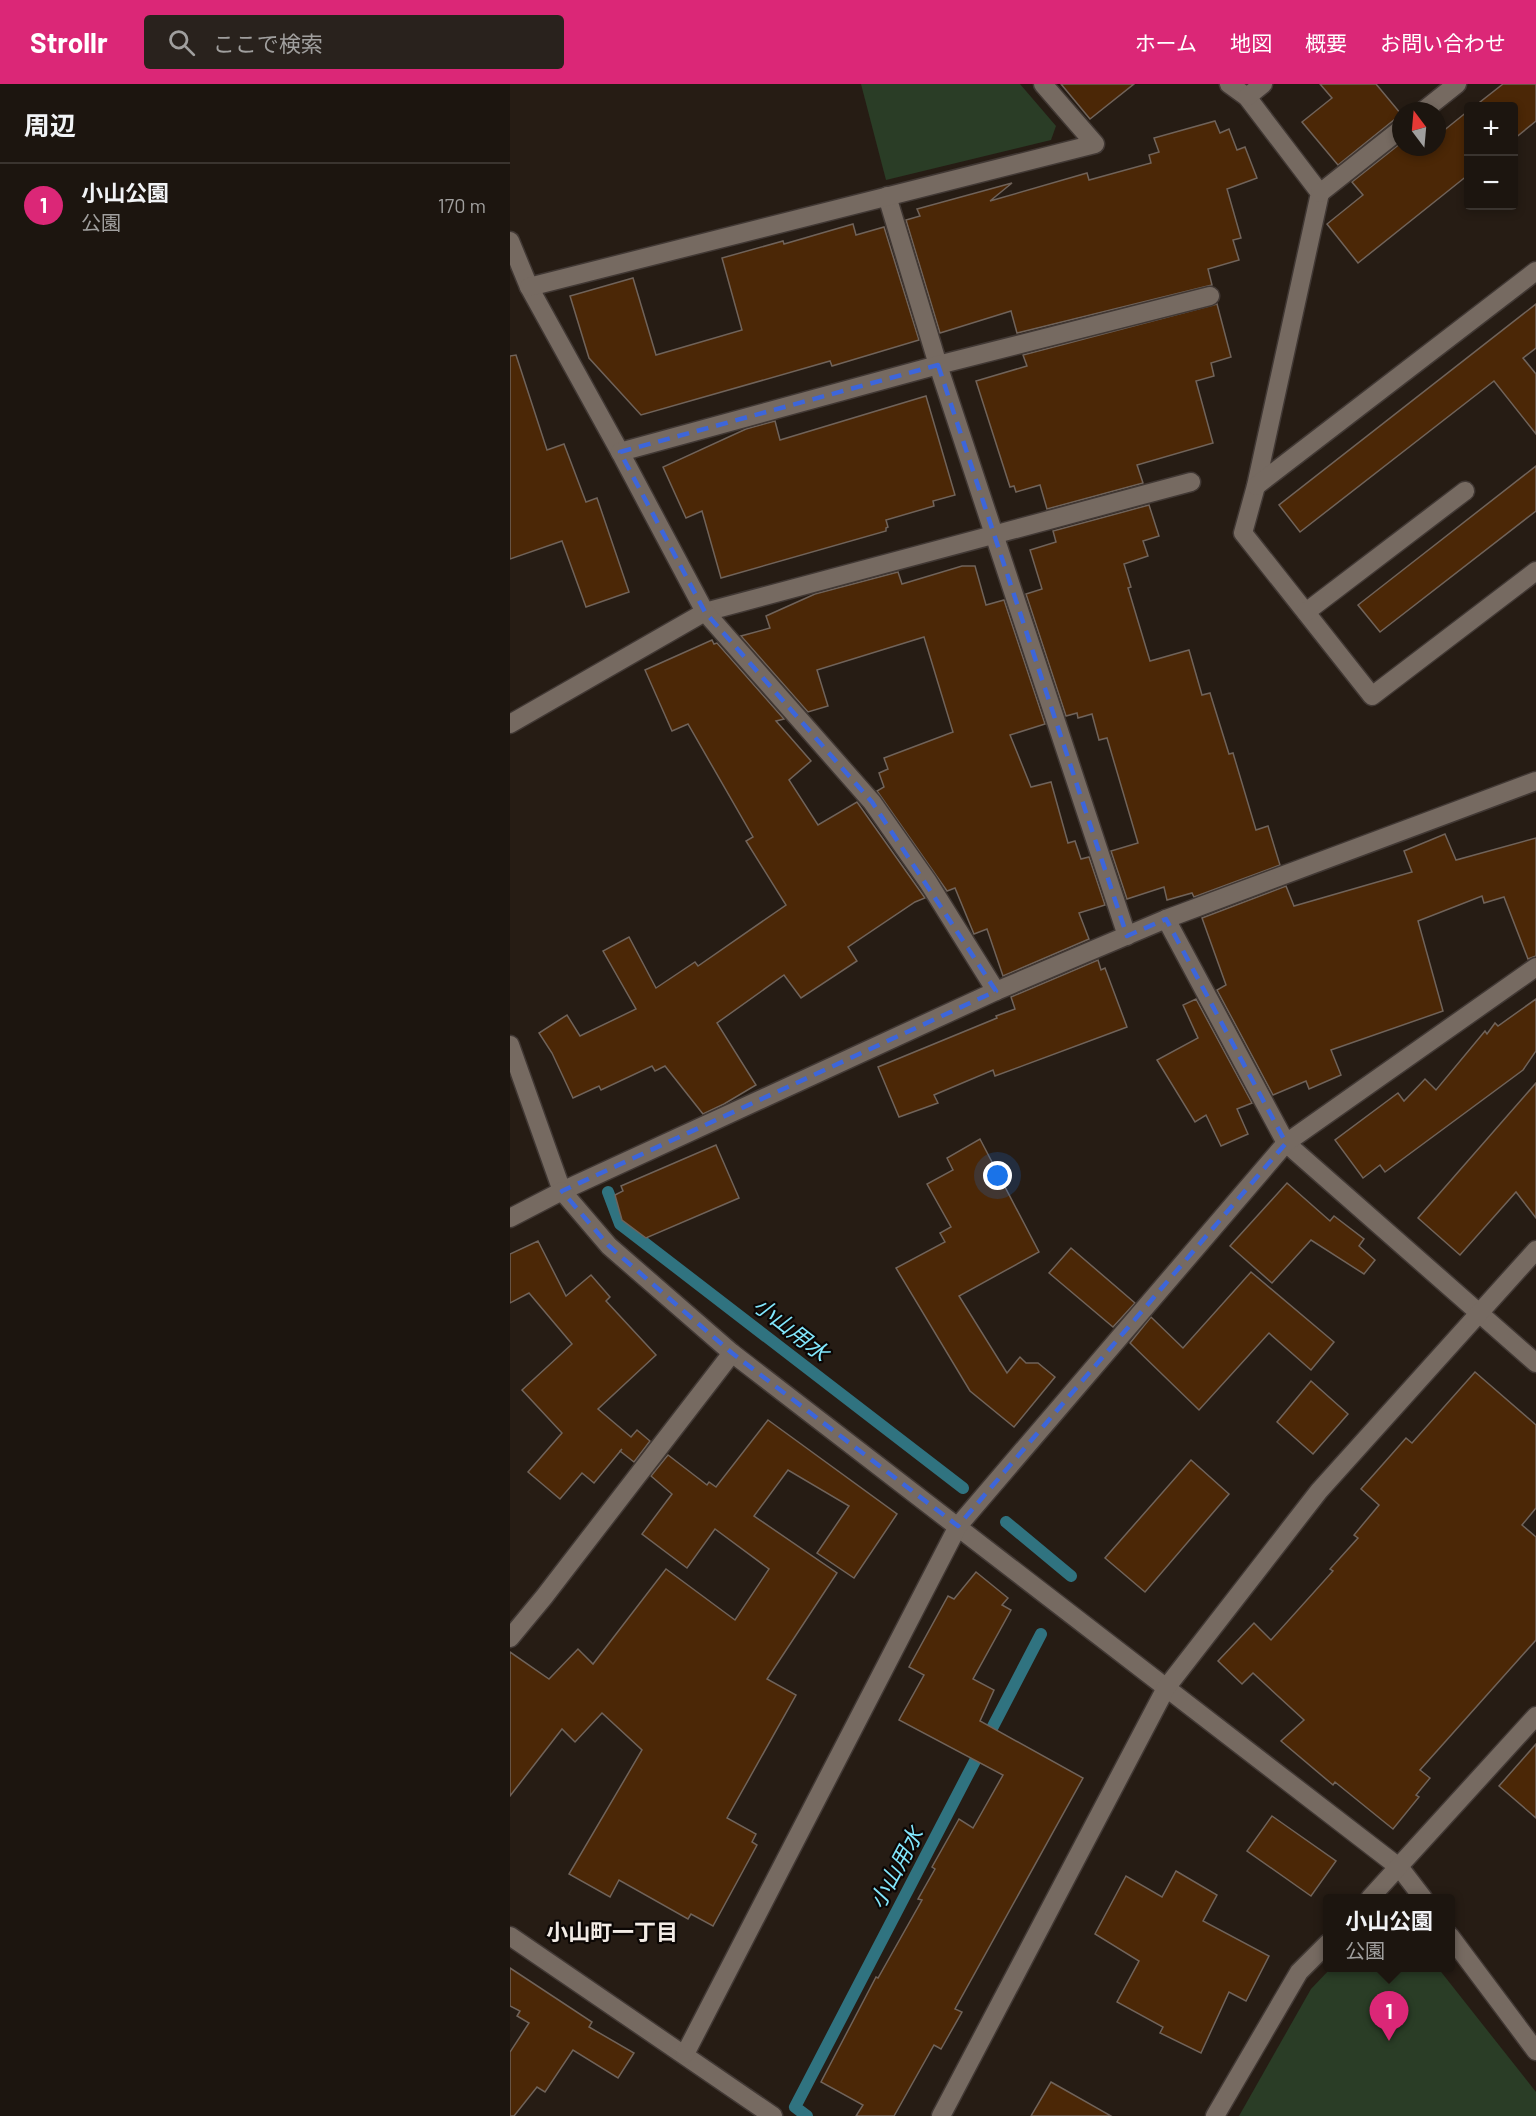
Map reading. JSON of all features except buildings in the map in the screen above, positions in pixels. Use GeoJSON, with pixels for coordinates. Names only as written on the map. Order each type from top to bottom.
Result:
{"type":"FeatureCollection","features":[{"type":"Feature","properties":{"kind":"street"},"geometry":{"type":"LineString","coordinates":[[529,286],[1095,144],[1043,84]]}},
{"type":"Feature","properties":{"kind":"street"},"geometry":{"type":"LineString","coordinates":[[1229,84],[1247,97],[1320,193]]}},
{"type":"Feature","properties":{"kind":"street"},"geometry":{"type":"LineString","coordinates":[[1247,97],[1263,84]]}},
{"type":"Feature","properties":{"kind":"street"},"geometry":{"type":"LineString","coordinates":[[1434,102],[1457,84]]}},
{"type":"Feature","properties":{"kind":"street"},"geometry":{"type":"LineString","coordinates":[[1392,136],[1320,193],[1256,486],[1243,532],[1372,696],[1536,571]]}},
{"type":"Feature","properties":{"kind":"street"},"geometry":{"type":"LineString","coordinates":[[887,196],[938,365],[1127,936]]}},
{"type":"Feature","properties":{"kind":"street"},"geometry":{"type":"LineString","coordinates":[[510,241],[529,286],[705,612],[872,802],[928,882],[996,991]]}},
{"type":"Feature","properties":{"kind":"street"},"geometry":{"type":"LineString","coordinates":[[1256,486],[1536,271]]}},
{"type":"Feature","properties":{"kind":"street"},"geometry":{"type":"LineString","coordinates":[[620,452],[938,365],[1210,296]]}},
{"type":"Feature","properties":{"kind":"street"},"geometry":{"type":"LineString","coordinates":[[510,724],[705,612],[1191,482]]}},
{"type":"Feature","properties":{"kind":"street"},"geometry":{"type":"LineString","coordinates":[[1306,612],[1465,491]]}},
{"type":"Feature","properties":{"kind":"street"},"geometry":{"type":"LineString","coordinates":[[510,1218],[562,1191],[996,991],[1166,919],[1536,781]]}},
{"type":"Feature","properties":{"kind":"street"},"geometry":{"type":"LineString","coordinates":[[1166,919],[1286,1143],[1536,1363]]}},
{"type":"Feature","properties":{"kind":"street"},"geometry":{"type":"LineString","coordinates":[[685,2054],[958,1526],[1286,1143],[1536,967]]}},
{"type":"Feature","properties":{"kind":"street"},"geometry":{"type":"LineString","coordinates":[[510,1046],[562,1191],[609,1246],[732,1353],[1400,1868],[1419,1894]]}},
{"type":"Feature","properties":{"kind":"street"},"geometry":{"type":"LineString","coordinates":[[941,2116],[1166,1688],[1319,1491],[1536,1250]]}},
{"type":"Feature","properties":{"kind":"street"},"geometry":{"type":"LineString","coordinates":[[510,1638],[732,1353]]}},
{"type":"Feature","properties":{"kind":"street"},"geometry":{"type":"LineString","coordinates":[[1375,1894],[1536,1716]]}},
{"type":"Feature","properties":{"kind":"street"},"geometry":{"type":"LineString","coordinates":[[510,1936],[773,2116]]}},
{"type":"Feature","properties":{"kind":"street"},"geometry":{"type":"LineString","coordinates":[[1455,1943],[1536,2051]]}},
{"type":"Feature","properties":{"kind":"street"},"geometry":{"type":"LineString","coordinates":[[1215,2116],[1299,1972],[1323,1948]]}},
{"type":"Feature","properties":{"kind":"highlighted area"},"geometry":{"type":"Polygon","coordinates":[[[938,365],[1127,936],[1166,919],[1286,1143],[958,1526],[732,1353],[609,1246],[562,1191],[996,991],[872,802],[705,612],[620,452],[938,365]]]}},
{"type":"Feature","properties":{"kind":"green space"},"geometry":{"type":"Polygon","coordinates":[[[861,84],[1020,84],[1056,126],[1051,140],[886,180],[861,84]]]}},
{"type":"Feature","properties":{"kind":"green space"},"geometry":{"type":"Polygon","coordinates":[[[1327,1972],[1441,1972],[1536,2092],[1536,2116],[1239,2116],[1311,1989],[1327,1972]]]}},
{"type":"Feature","properties":{"kind":"waterway","name":"小山用水"},"geometry":{"type":"LineString","coordinates":[[608,1192],[620,1224],[963,1488]]}},
{"type":"Feature","properties":{"kind":"waterway","name":"小山用水"},"geometry":{"type":"LineString","coordinates":[[1006,1522],[1071,1576]]}},
{"type":"Feature","properties":{"kind":"waterway","name":"小山用水"},"geometry":{"type":"LineString","coordinates":[[807,2116],[795,2107],[1041,1634]]}},
{"type":"Feature","properties":{"kind":"place","name":"小山公園"},"geometry":{"type":"Point","coordinates":[1389,2041]}},
{"type":"Feature","properties":{"kind":"district","name":"小山町一丁目"},"geometry":{"type":"Point","coordinates":[612,1932]}}]}
